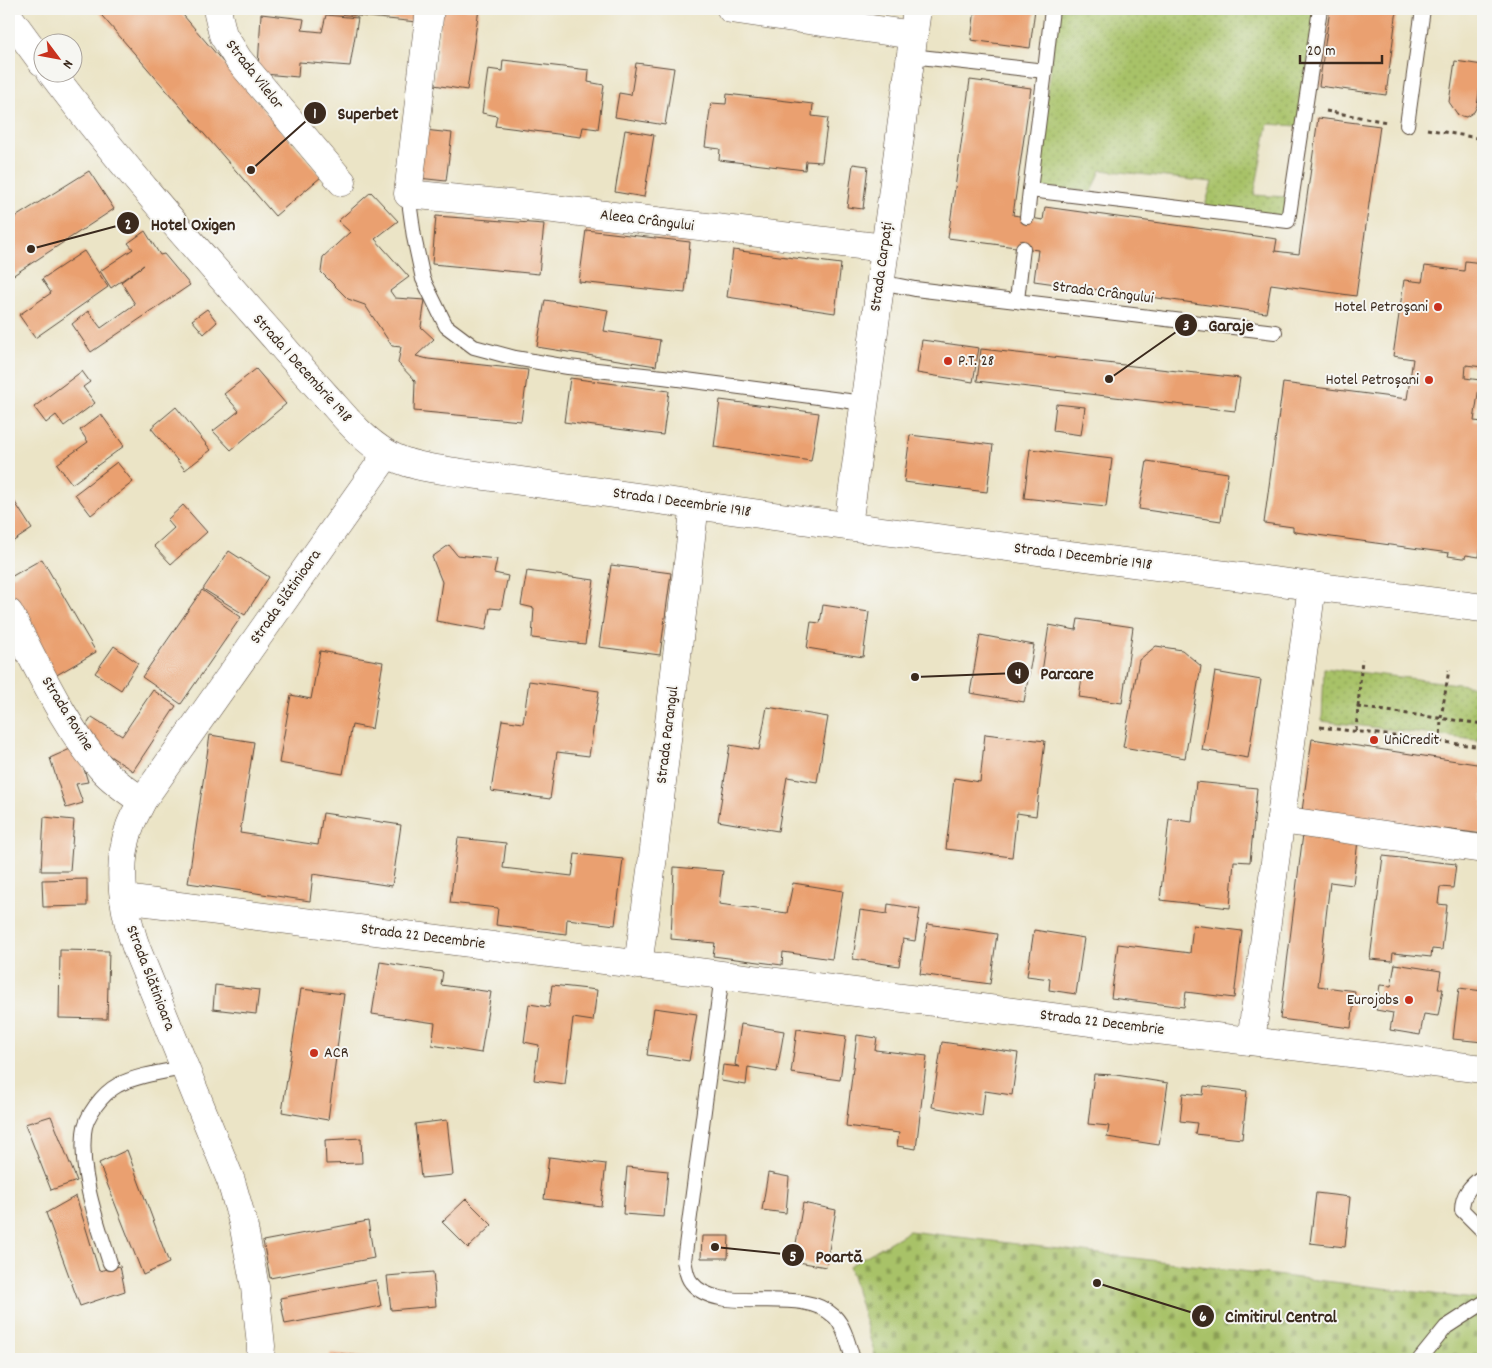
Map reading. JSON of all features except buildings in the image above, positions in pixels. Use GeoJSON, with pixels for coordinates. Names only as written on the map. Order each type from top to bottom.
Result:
{"type":"FeatureCollection","features":[{"type":"Feature","properties":{"kind":"street","name":"Strada Vilelor"},"geometry":{"type":"LineString","coordinates":[[218,9],[223,35],[238,59],[342,182]]}},
{"type":"Feature","properties":{"kind":"street"},"geometry":{"type":"LineString","coordinates":[[408,194],[430,9]]}},
{"type":"Feature","properties":{"kind":"street"},"geometry":{"type":"LineString","coordinates":[[731,9],[912,46]]}},
{"type":"Feature","properties":{"kind":"street","name":"Strada Carpați"},"geometry":{"type":"LineString","coordinates":[[848,526],[917,9]]}},
{"type":"Feature","properties":{"kind":"street"},"geometry":{"type":"LineString","coordinates":[[9,17],[32,48]]}},
{"type":"Feature","properties":{"kind":"street","name":"Strada 1 Decembrie 1918"},"geometry":{"type":"LineString","coordinates":[[58,82],[211,265],[340,412],[370,442],[387,454],[405,462],[423,467],[848,526],[1483,608]]}},
{"type":"Feature","properties":{"kind":"street","name":"Aleea Crângului"},"geometry":{"type":"LineString","coordinates":[[408,194],[520,205],[885,248]]}},
{"type":"Feature","properties":{"kind":"street","name":"Strada Slătinioara"},"geometry":{"type":"LineString","coordinates":[[260,1359],[261,1346],[255,1286],[243,1223],[231,1181],[136,950],[129,927],[124,899],[121,874],[123,850],[129,826],[142,801],[387,454]]}},
{"type":"Feature","properties":{"kind":"street","name":"Strada Parangul"},"geometry":{"type":"LineString","coordinates":[[638,965],[654,849],[695,504]]}},
{"type":"Feature","properties":{"kind":"street"},"geometry":{"type":"LineString","coordinates":[[1251,1041],[1312,586]]}},
{"type":"Feature","properties":{"kind":"street","name":"Strada Rovine"},"geometry":{"type":"LineString","coordinates":[[9,613],[81,742],[104,771],[142,801]]}},
{"type":"Feature","properties":{"kind":"street"},"geometry":{"type":"LineString","coordinates":[[1281,820],[1483,850]]}},
{"type":"Feature","properties":{"kind":"street","name":"Strada 22 Decembrie"},"geometry":{"type":"LineString","coordinates":[[124,899],[722,976],[1483,1068]]}},
{"type":"Feature","properties":{"kind":"lane"},"geometry":{"type":"LineString","coordinates":[[1027,217],[1052,9]]}},
{"type":"Feature","properties":{"kind":"lane"},"geometry":{"type":"LineString","coordinates":[[1030,190],[1288,221],[1320,9]]}},
{"type":"Feature","properties":{"kind":"lane"},"geometry":{"type":"LineString","coordinates":[[1407,125],[1423,9]]}},
{"type":"Feature","properties":{"kind":"lane"},"geometry":{"type":"LineString","coordinates":[[912,46],[1045,71]]}},
{"type":"Feature","properties":{"kind":"lane"},"geometry":{"type":"LineString","coordinates":[[408,194],[414,237],[423,279],[446,326],[474,346],[515,358],[568,367],[663,376],[864,403]]}},
{"type":"Feature","properties":{"kind":"lane"},"geometry":{"type":"LineString","coordinates":[[1017,300],[1023,248]]}},
{"type":"Feature","properties":{"kind":"lane","name":"Strada Crângului"},"geometry":{"type":"LineString","coordinates":[[880,282],[915,289],[1275,332]]}},
{"type":"Feature","properties":{"kind":"lane"},"geometry":{"type":"LineString","coordinates":[[722,976],[684,1261],[687,1274],[692,1283],[705,1294],[721,1299],[807,1303],[823,1310],[836,1318],[844,1333],[853,1359]]}},
{"type":"Feature","properties":{"kind":"lane"},"geometry":{"type":"LineString","coordinates":[[110,1263],[86,1175],[84,1131],[92,1111],[103,1096],[118,1085],[184,1068]]}},
{"type":"Feature","properties":{"kind":"lane"},"geometry":{"type":"LineString","coordinates":[[1483,1176],[1468,1188],[1462,1200],[1462,1210],[1483,1231]]}},
{"type":"Feature","properties":{"kind":"lane"},"geometry":{"type":"LineString","coordinates":[[1420,1359],[1446,1327],[1483,1303]]}},
{"type":"Feature","properties":{"kind":"path"},"geometry":{"type":"LineString","coordinates":[[1356,731],[1362,659]]}},
{"type":"Feature","properties":{"kind":"path"},"geometry":{"type":"LineString","coordinates":[[1440,742],[1441,718],[1449,670]]}},
{"type":"Feature","properties":{"kind":"path"},"geometry":{"type":"LineString","coordinates":[[1357,707],[1483,724]]}},
{"type":"Feature","properties":{"kind":"path"},"geometry":{"type":"LineString","coordinates":[[1319,727],[1483,747]]}},
{"type":"Feature","properties":{"kind":"green space"},"geometry":{"type":"Polygon","coordinates":[[[1057,9],[1316,9],[1298,126],[1268,124],[1254,195],[1287,197],[1285,217],[1205,206],[1212,182],[1101,170],[1092,192],[1036,187],[1057,9]]]}},
{"type":"Feature","properties":{"kind":"green space"},"geometry":{"type":"Polygon","coordinates":[[[1324,668],[1483,687],[1483,741],[1322,721],[1324,668]]]}},
{"type":"Feature","properties":{"kind":"green space"},"geometry":{"type":"Polygon","coordinates":[[[909,1231],[1483,1300],[1483,1359],[876,1359],[849,1266],[909,1231]]]}},
{"type":"Feature","properties":{"kind":"place","name":"Superbet"},"geometry":{"type":"Point","coordinates":[251,170]}},
{"type":"Feature","properties":{"kind":"place","name":"Hotel Oxigen"},"geometry":{"type":"Point","coordinates":[31,249]}},
{"type":"Feature","properties":{"kind":"place","name":"Hotel Petroşani"},"geometry":{"type":"Point","coordinates":[1438,307]}},
{"type":"Feature","properties":{"kind":"place","name":"P.T. 28"},"geometry":{"type":"Point","coordinates":[948,361]}},
{"type":"Feature","properties":{"kind":"place","name":"Garaje"},"geometry":{"type":"Point","coordinates":[1109,379]}},
{"type":"Feature","properties":{"kind":"place","name":"Hotel Petroșani"},"geometry":{"type":"Point","coordinates":[1429,380]}},
{"type":"Feature","properties":{"kind":"place","name":"Parcare"},"geometry":{"type":"Point","coordinates":[915,677]}},
{"type":"Feature","properties":{"kind":"place","name":"UniCredit"},"geometry":{"type":"Point","coordinates":[1374,740]}},
{"type":"Feature","properties":{"kind":"place","name":"Eurojobs"},"geometry":{"type":"Point","coordinates":[1409,1000]}},
{"type":"Feature","properties":{"kind":"place","name":"ACR"},"geometry":{"type":"Point","coordinates":[314,1053]}},
{"type":"Feature","properties":{"kind":"place","name":"Poartă"},"geometry":{"type":"Point","coordinates":[715,1247]}},
{"type":"Feature","properties":{"kind":"place","name":"Cimitirul Central"},"geometry":{"type":"Point","coordinates":[1097,1283]}}]}
